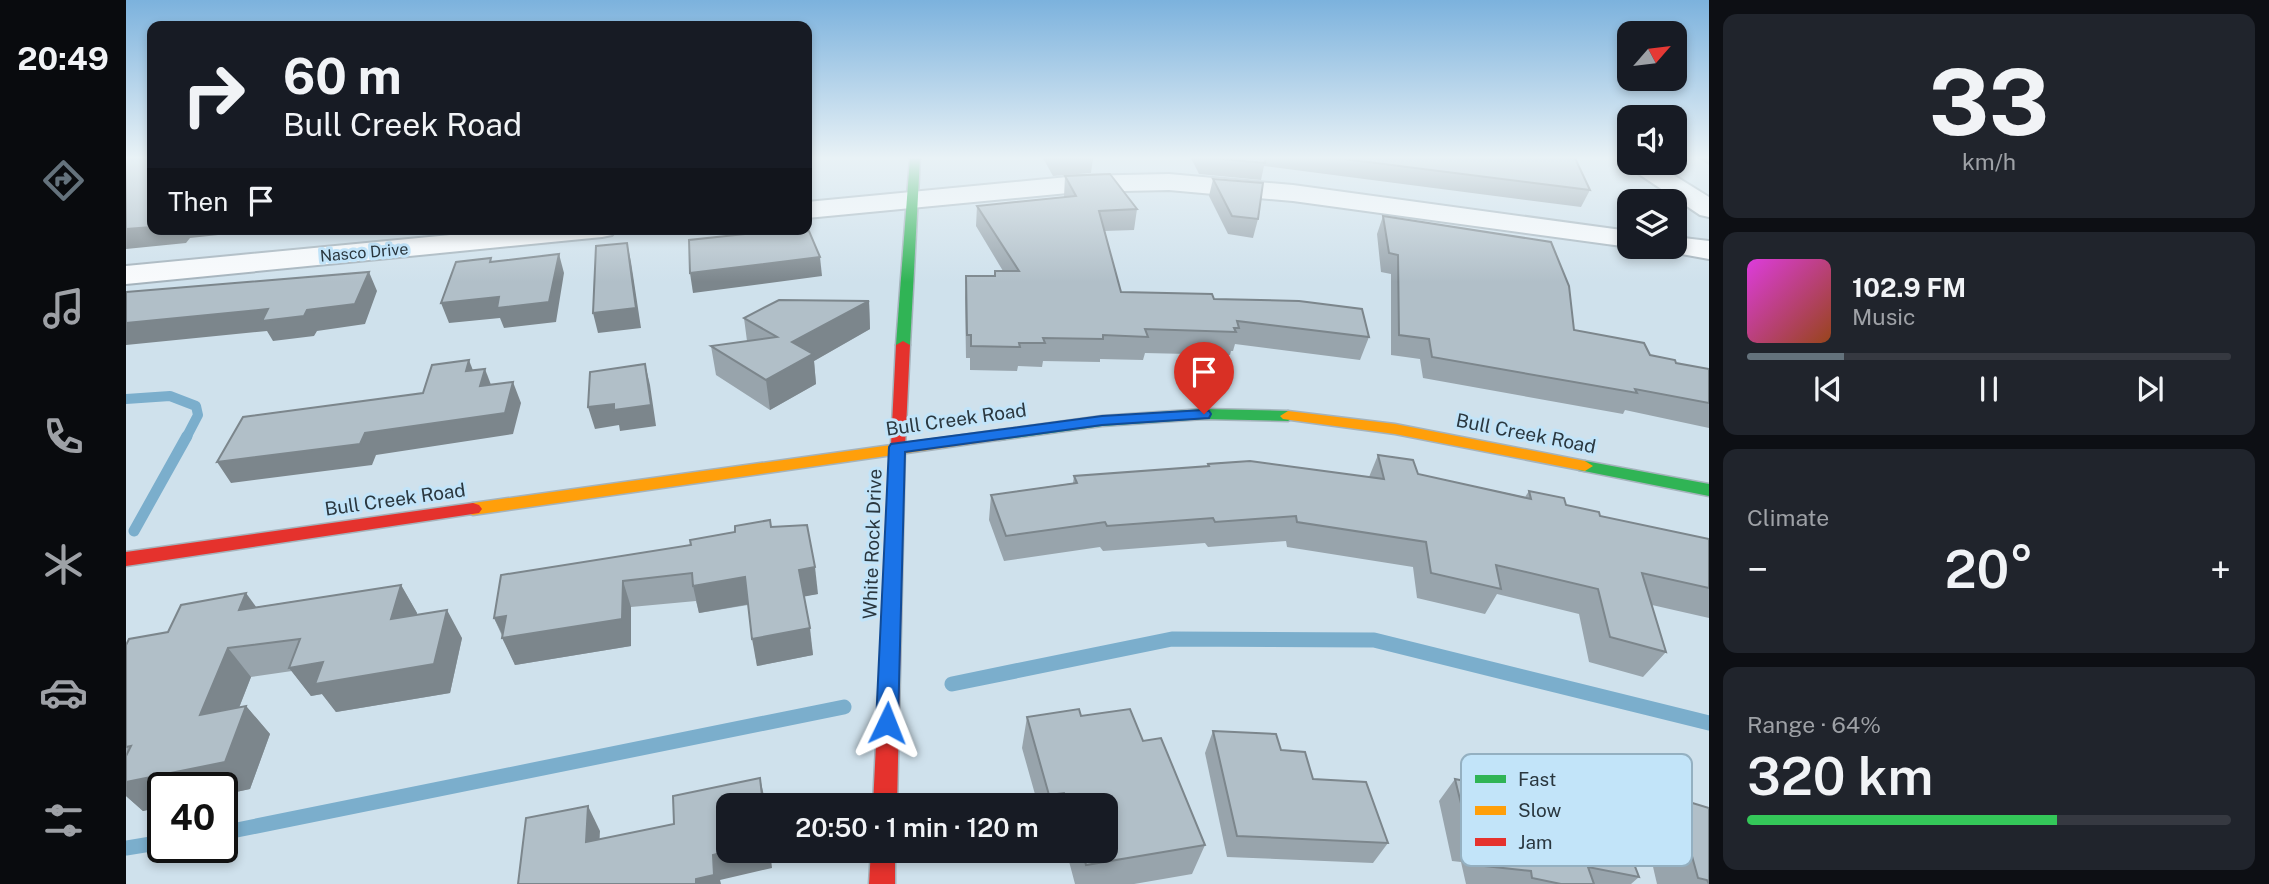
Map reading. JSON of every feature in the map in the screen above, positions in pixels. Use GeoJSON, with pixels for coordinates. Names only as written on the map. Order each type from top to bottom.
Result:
{"type":"FeatureCollection","features":[{"type":"Feature","properties":{"kind":"street"},"geometry":{"type":"LineString","coordinates":[[812,210],[921,199]]}},
{"type":"Feature","properties":{"kind":"street"},"geometry":{"type":"LineString","coordinates":[[1339,199],[1617,237]]}},
{"type":"Feature","properties":{"kind":"street"},"geometry":{"type":"LineString","coordinates":[[1694,199],[1709,209]]}},
{"type":"Feature","properties":{"kind":"street","name":"White Rock Drive"},"geometry":{"type":"LineString","coordinates":[[885,793],[897,447],[913,200]]}},
{"type":"Feature","properties":{"kind":"street","name":"Nasco Drive"},"geometry":{"type":"LineString","coordinates":[[126,275],[540,235]]}},
{"type":"Feature","properties":{"kind":"street"},"geometry":{"type":"LineString","coordinates":[[1687,247],[1709,250]]}},
{"type":"Feature","properties":{"kind":"street","name":"Bull Creek Road"},"geometry":{"type":"LineString","coordinates":[[126,559],[897,447],[1102,421],[1204,414],[1298,416],[1395,429],[1709,490]]}},
{"type":"Feature","properties":{"kind":"street"},"geometry":{"type":"LineString","coordinates":[[882,884],[883,863]]}},
{"type":"Feature","properties":{"kind":"building"},"geometry":{"type":"Polygon","coordinates":[[[126,199],[147,199],[147,227],[126,229],[126,199]]]}},
{"type":"Feature","properties":{"kind":"building"},"geometry":{"type":"Polygon","coordinates":[[[1044,199],[1129,199],[1137,209],[1099,211],[1121,292],[1212,294],[1214,299],[1299,301],[1362,309],[1369,337],[1237,321],[1239,328],[1234,328],[1236,332],[1145,329],[1148,337],[1103,335],[1103,339],[1043,338],[1045,343],[1019,343],[1020,347],[971,346],[971,335],[967,335],[966,276],[995,276],[995,271],[1019,271],[977,206],[1044,199]]]}},
{"type":"Feature","properties":{"kind":"building"},"geometry":{"type":"Polygon","coordinates":[[[1223,199],[1261,199],[1258,219],[1232,216],[1223,199]]]}},
{"type":"Feature","properties":{"kind":"building"},"geometry":{"type":"Polygon","coordinates":[[[1383,216],[1551,242],[1569,286],[1574,330],[1644,343],[1650,355],[1709,369],[1709,403],[1432,357],[1429,339],[1399,335],[1398,255],[1389,253],[1383,216]]]}},
{"type":"Feature","properties":{"kind":"building"},"geometry":{"type":"Polygon","coordinates":[[[736,235],[811,235],[820,257],[690,273],[689,240],[736,235]]]}},
{"type":"Feature","properties":{"kind":"building"},"geometry":{"type":"Polygon","coordinates":[[[627,243],[636,308],[593,313],[596,246],[627,243]]]}},
{"type":"Feature","properties":{"kind":"building"},"geometry":{"type":"Polygon","coordinates":[[[559,254],[549,302],[497,308],[499,297],[441,303],[456,262],[491,258],[490,262],[559,254]]]}},
{"type":"Feature","properties":{"kind":"building"},"geometry":{"type":"Polygon","coordinates":[[[369,272],[355,304],[307,310],[304,316],[262,321],[268,309],[126,323],[126,292],[369,272]]]}},
{"type":"Feature","properties":{"kind":"building"},"geometry":{"type":"Polygon","coordinates":[[[779,300],[869,301],[792,342],[813,354],[766,380],[711,346],[777,337],[744,318],[779,300]]]}},
{"type":"Feature","properties":{"kind":"building"},"geometry":{"type":"Polygon","coordinates":[[[469,360],[466,371],[485,369],[480,386],[513,382],[505,413],[365,433],[360,444],[217,462],[243,417],[423,393],[432,365],[469,360]]]}},
{"type":"Feature","properties":{"kind":"building"},"geometry":{"type":"Polygon","coordinates":[[[645,364],[651,405],[614,410],[614,404],[588,407],[590,372],[645,364]]]}},
{"type":"Feature","properties":{"kind":"building"},"geometry":{"type":"Polygon","coordinates":[[[1378,455],[1413,460],[1418,474],[1531,499],[1529,491],[1564,498],[1566,505],[1599,512],[1600,516],[1709,539],[1709,588],[1642,573],[1666,652],[1610,637],[1598,589],[1496,565],[1501,589],[1431,573],[1426,542],[1297,522],[1296,516],[1215,522],[1213,518],[1107,526],[1105,522],[1006,536],[991,495],[1077,483],[1074,476],[1250,461],[1384,479],[1378,455]]]}},
{"type":"Feature","properties":{"kind":"building"},"geometry":{"type":"Polygon","coordinates":[[[770,520],[771,527],[807,525],[815,567],[799,570],[810,628],[752,639],[745,577],[693,586],[692,573],[623,581],[622,619],[502,638],[506,616],[494,618],[501,575],[691,545],[690,540],[735,532],[735,526],[770,520]]]}},
{"type":"Feature","properties":{"kind":"building"},"geometry":{"type":"Polygon","coordinates":[[[401,585],[391,619],[447,610],[434,664],[315,684],[323,662],[289,668],[300,639],[228,648],[200,715],[246,706],[225,762],[176,772],[147,772],[147,778],[126,782],[126,756],[131,746],[126,747],[126,645],[129,639],[168,632],[181,605],[246,593],[239,610],[401,585]]]}},
{"type":"Feature","properties":{"kind":"building"},"geometry":{"type":"Polygon","coordinates":[[[1079,709],[1081,716],[1130,709],[1143,741],[1161,738],[1205,845],[1118,860],[1118,793],[1048,793],[1027,717],[1079,709]]]}},
{"type":"Feature","properties":{"kind":"building"},"geometry":{"type":"Polygon","coordinates":[[[1213,731],[1276,734],[1281,750],[1305,752],[1313,779],[1366,782],[1388,843],[1237,836],[1213,731]]]}},
{"type":"Feature","properties":{"kind":"building"},"geometry":{"type":"Polygon","coordinates":[[[760,778],[762,793],[716,793],[714,875],[696,879],[696,884],[518,884],[526,818],[588,806],[586,842],[674,824],[673,796],[760,778]]]}},
{"type":"Feature","properties":{"kind":"building"},"geometry":{"type":"Polygon","coordinates":[[[1455,779],[1461,780],[1461,803],[1455,779]]]}},
{"type":"Feature","properties":{"kind":"building"},"geometry":{"type":"Polygon","coordinates":[[[1692,803],[1709,808],[1709,884],[1707,880],[1698,878],[1692,856],[1692,803]]]}},
{"type":"Feature","properties":{"kind":"building"},"geometry":{"type":"Polygon","coordinates":[[[1485,866],[1635,866],[1639,877],[1588,867],[1594,884],[1561,884],[1532,878],[1531,871],[1485,866]]]}},
{"type":"Feature","properties":{"kind":"waterway"},"geometry":{"type":"LineString","coordinates":[[126,399],[170,396],[196,406],[198,415],[186,438]]}},
{"type":"Feature","properties":{"kind":"waterway"},"geometry":{"type":"LineString","coordinates":[[134,531],[187,436]]}},
{"type":"Feature","properties":{"kind":"waterway"},"geometry":{"type":"LineString","coordinates":[[952,684],[1172,639],[1374,640],[1709,723]]}},
{"type":"Feature","properties":{"kind":"waterway"},"geometry":{"type":"LineString","coordinates":[[238,830],[844,707]]}},
{"type":"Feature","properties":{"kind":"waterway"},"geometry":{"type":"LineString","coordinates":[[126,848],[147,845]]}},
{"type":"Feature","properties":{"kind":"traffic: fast"},"geometry":{"type":"LineString","coordinates":[[903,345],[912,199]]}},
{"type":"Feature","properties":{"kind":"traffic: fast"},"geometry":{"type":"LineString","coordinates":[[999,435],[1102,421],[1204,414],[1288,416]]}},
{"type":"Feature","properties":{"kind":"traffic: fast"},"geometry":{"type":"LineString","coordinates":[[1585,466],[1709,490]]}},
{"type":"Feature","properties":{"kind":"traffic: slow"},"geometry":{"type":"LineString","coordinates":[[1288,416],[1395,429],[1585,466]]}},
{"type":"Feature","properties":{"kind":"traffic: slow"},"geometry":{"type":"LineString","coordinates":[[473,509],[999,435]]}},
{"type":"Feature","properties":{"kind":"traffic: jam"},"geometry":{"type":"LineString","coordinates":[[885,793],[903,345]]}},
{"type":"Feature","properties":{"kind":"traffic: jam"},"geometry":{"type":"LineString","coordinates":[[126,559],[473,509]]}},
{"type":"Feature","properties":{"kind":"traffic: jam"},"geometry":{"type":"LineString","coordinates":[[882,884],[883,863]]}},
{"type":"Feature","properties":{"kind":"route"},"geometry":{"type":"LineString","coordinates":[[887,723],[897,447],[1102,421],[1204,414]]}}]}
